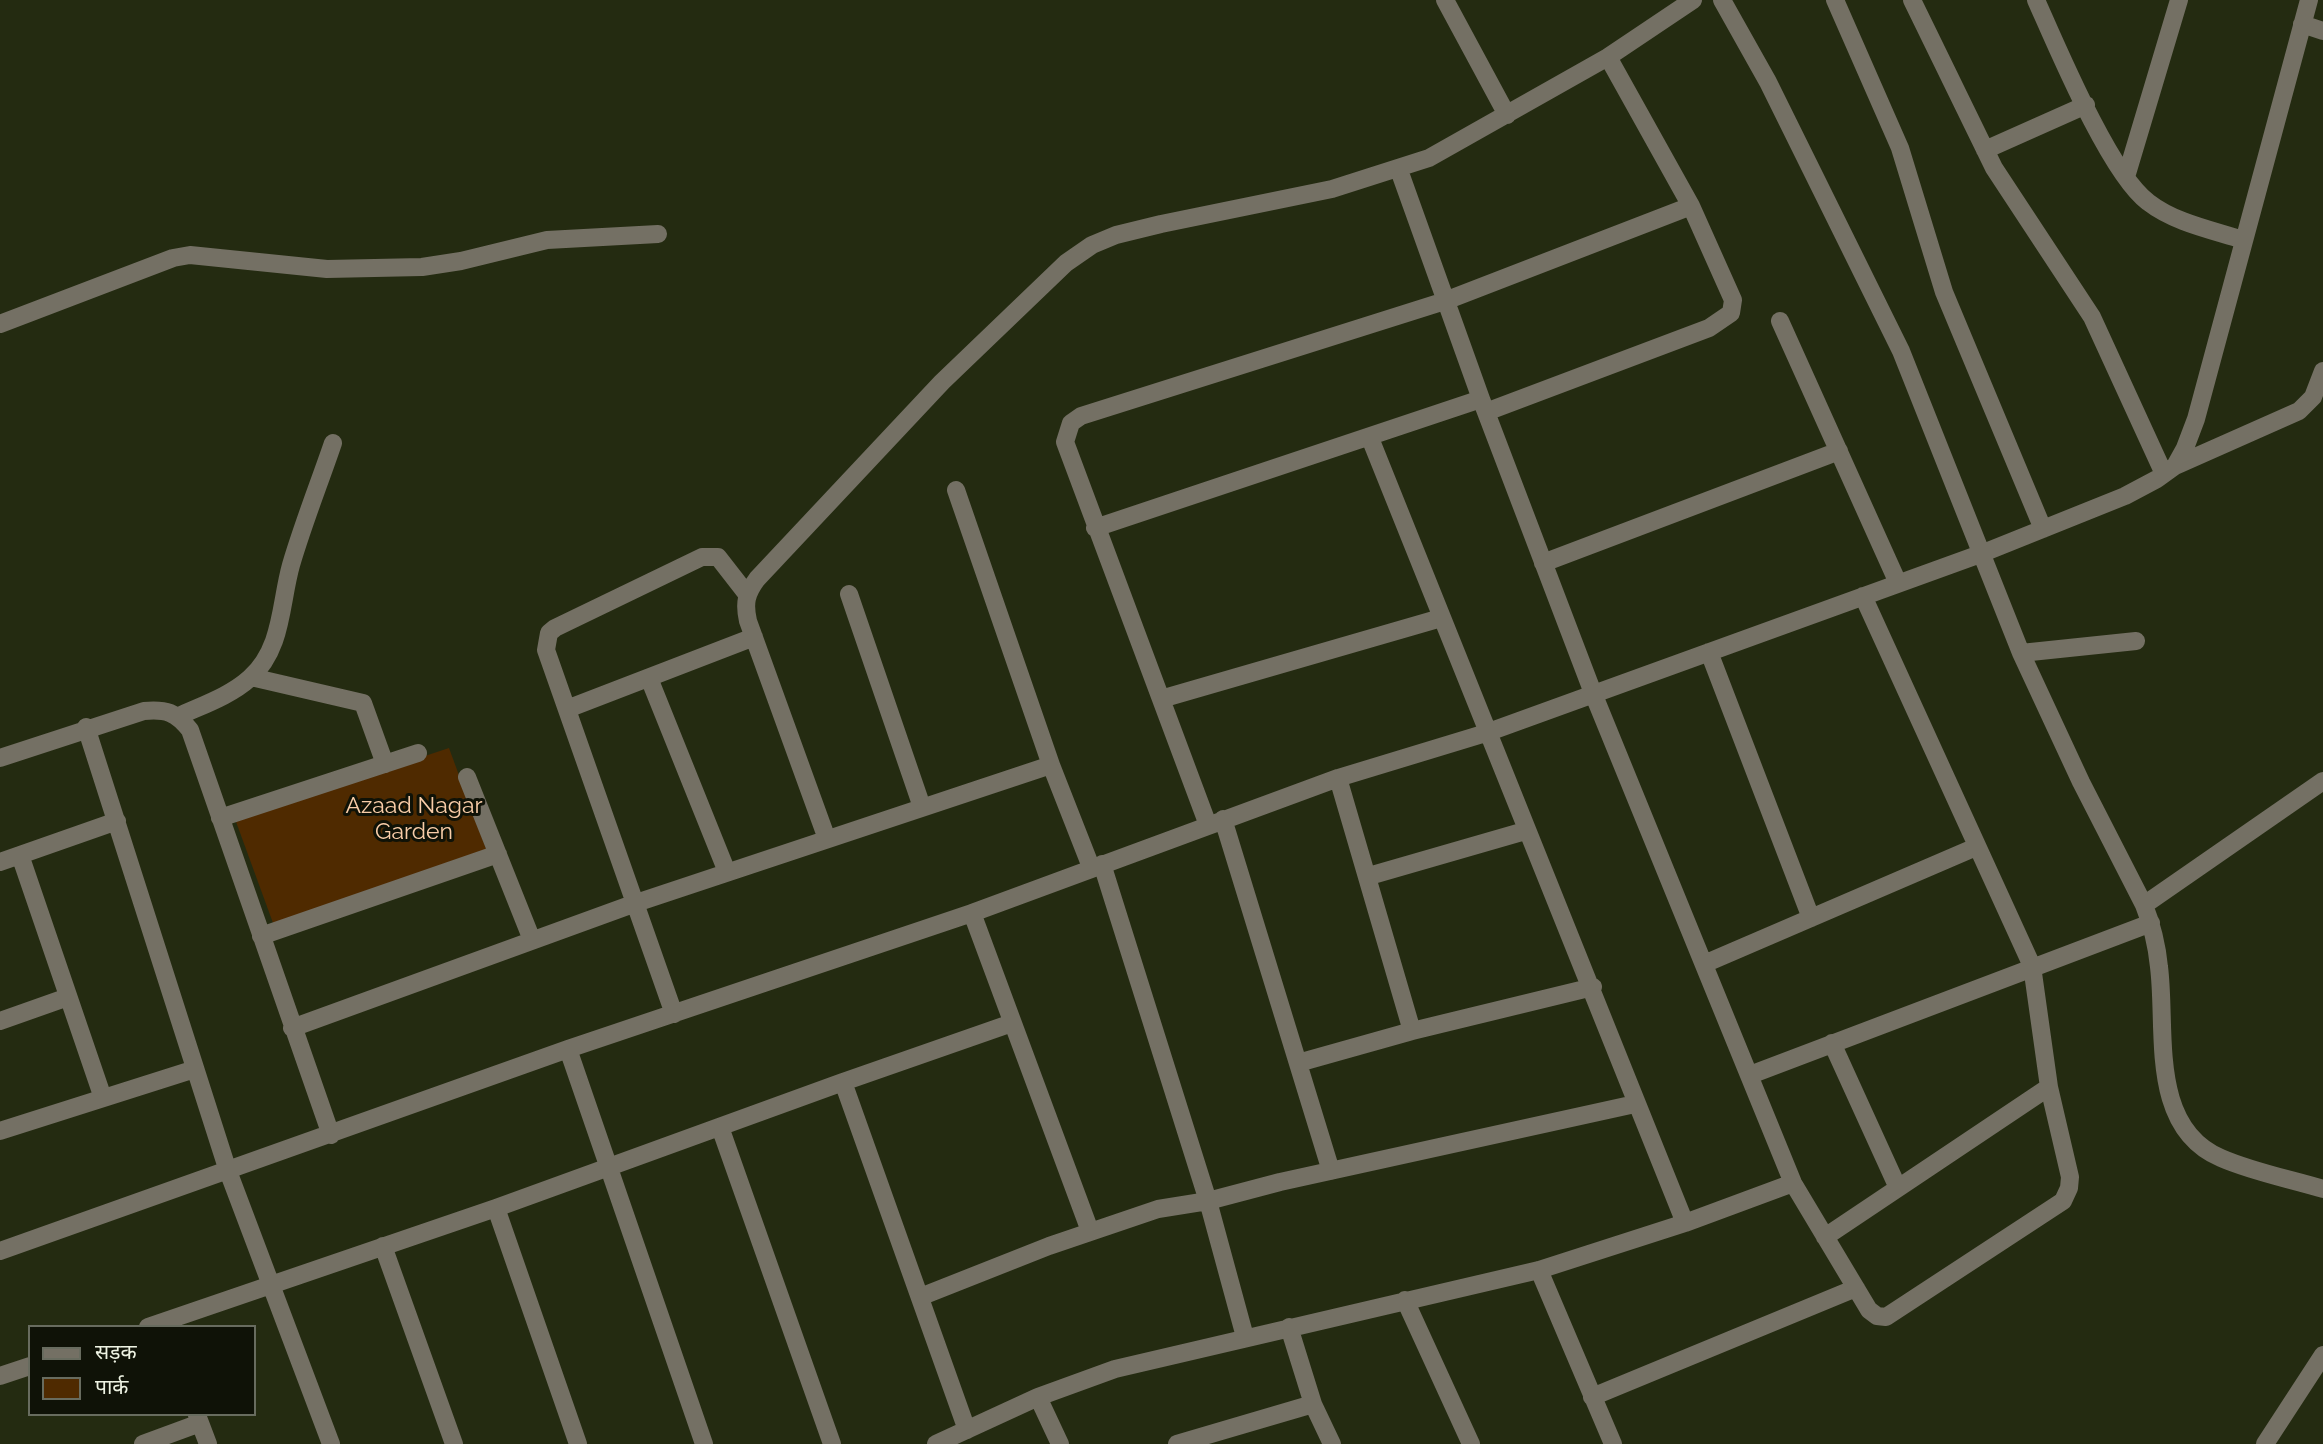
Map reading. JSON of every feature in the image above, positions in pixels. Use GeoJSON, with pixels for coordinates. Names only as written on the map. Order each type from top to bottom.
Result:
{"type":"FeatureCollection","features":[{"type":"Feature","properties":{"kind":"street"},"geometry":{"type":"LineString","coordinates":[[1445,0],[1507,116]]}},
{"type":"Feature","properties":{"kind":"street"},"geometry":{"type":"LineString","coordinates":[[827,839],[754,637],[744,605],[746,593],[942,382],[1066,263],[1092,245],[1116,235],[1161,224],[1332,188],[1399,170],[1462,142],[1507,116],[1608,57],[1693,0]]}},
{"type":"Feature","properties":{"kind":"street"},"geometry":{"type":"LineString","coordinates":[[1722,0],[1768,82],[1901,351],[2021,653],[2081,782],[2144,905],[2151,923],[2159,967],[2166,1077],[2172,1103],[2183,1128],[2200,1146],[2220,1158],[2323,1189]]}},
{"type":"Feature","properties":{"kind":"street"},"geometry":{"type":"LineString","coordinates":[[1835,0],[1900,148],[1944,292],[2043,528]]}},
{"type":"Feature","properties":{"kind":"street"},"geometry":{"type":"LineString","coordinates":[[1912,0],[1985,150],[2008,190],[2092,317],[2169,470]]}},
{"type":"Feature","properties":{"kind":"street"},"geometry":{"type":"LineString","coordinates":[[2036,0],[2086,105],[2126,177],[2147,202],[2165,213],[2243,240]]}},
{"type":"Feature","properties":{"kind":"street"},"geometry":{"type":"LineString","coordinates":[[2126,177],[2179,0]]}},
{"type":"Feature","properties":{"kind":"street"},"geometry":{"type":"LineString","coordinates":[[2169,470],[2185,449],[2196,419],[2309,0]]}},
{"type":"Feature","properties":{"kind":"street"},"geometry":{"type":"LineString","coordinates":[[2302,24],[2323,31]]}},
{"type":"Feature","properties":{"kind":"street"},"geometry":{"type":"LineString","coordinates":[[1095,528],[1370,438],[1484,406],[1724,320],[1731,313],[1733,300],[1691,206],[1608,57]]}},
{"type":"Feature","properties":{"kind":"street"},"geometry":{"type":"LineString","coordinates":[[1985,150],[2086,105]]}},
{"type":"Feature","properties":{"kind":"street"},"geometry":{"type":"LineString","coordinates":[[1399,170],[1484,406],[1593,693],[1793,1182],[1856,1288],[1877,1316],[1898,1312],[2063,1201],[2070,1177],[2049,1087],[2032,966],[1863,596]]}},
{"type":"Feature","properties":{"kind":"street"},"geometry":{"type":"LineString","coordinates":[[1331,1171],[1298,1063],[1215,822],[1161,699],[1065,442],[1071,423],[1081,416],[1446,301],[1691,206]]}},
{"type":"Feature","properties":{"kind":"street"},"geometry":{"type":"LineString","coordinates":[[0,324],[173,258],[190,255],[327,269],[422,267],[461,261],[547,240],[658,234]]}},
{"type":"Feature","properties":{"kind":"street"},"geometry":{"type":"LineString","coordinates":[[1780,321],[1898,583]]}},
{"type":"Feature","properties":{"kind":"street"},"geometry":{"type":"LineString","coordinates":[[0,1251],[568,1049],[972,913],[1096,865],[1338,778],[1486,733],[1983,552],[2124,496],[2169,470],[2279,422],[2299,411],[2313,397],[2323,371]]}},
{"type":"Feature","properties":{"kind":"street"},"geometry":{"type":"LineString","coordinates":[[1370,438],[1525,831],[1593,987],[1634,1104],[1685,1223]]}},
{"type":"Feature","properties":{"kind":"street"},"geometry":{"type":"LineString","coordinates":[[179,716],[231,692],[251,677],[266,659],[275,639],[290,566],[333,443]]}},
{"type":"Feature","properties":{"kind":"street"},"geometry":{"type":"LineString","coordinates":[[1543,563],[1839,451]]}},
{"type":"Feature","properties":{"kind":"street"},"geometry":{"type":"LineString","coordinates":[[956,490],[1051,765],[1096,865],[1208,1201],[1245,1337]]}},
{"type":"Feature","properties":{"kind":"street"},"geometry":{"type":"LineString","coordinates":[[674,1014],[633,904],[547,650],[549,633],[702,556],[712,554],[724,562],[746,593]]}},
{"type":"Feature","properties":{"kind":"street"},"geometry":{"type":"LineString","coordinates":[[849,594],[922,807]]}},
{"type":"Feature","properties":{"kind":"street"},"geometry":{"type":"LineString","coordinates":[[1161,699],[1441,618]]}},
{"type":"Feature","properties":{"kind":"street"},"geometry":{"type":"LineString","coordinates":[[567,709],[754,637]]}},
{"type":"Feature","properties":{"kind":"street"},"geometry":{"type":"LineString","coordinates":[[2021,653],[2136,641]]}},
{"type":"Feature","properties":{"kind":"street"},"geometry":{"type":"LineString","coordinates":[[1709,652],[1811,918]]}},
{"type":"Feature","properties":{"kind":"street"},"geometry":{"type":"LineString","coordinates":[[251,677],[363,703],[385,764]]}},
{"type":"Feature","properties":{"kind":"street"},"geometry":{"type":"LineString","coordinates":[[649,678],[727,872]]}},
{"type":"Feature","properties":{"kind":"street"},"geometry":{"type":"LineString","coordinates":[[0,758],[86,727],[144,710],[163,709],[179,716],[190,730],[331,1135]]}},
{"type":"Feature","properties":{"kind":"street"},"geometry":{"type":"LineString","coordinates":[[86,727],[228,1171],[331,1444]]}},
{"type":"Feature","properties":{"kind":"street"},"geometry":{"type":"LineString","coordinates":[[220,818],[418,753]]}},
{"type":"Feature","properties":{"kind":"street"},"geometry":{"type":"LineString","coordinates":[[292,1028],[633,904],[1051,765]]}},
{"type":"Feature","properties":{"kind":"street"},"geometry":{"type":"LineString","coordinates":[[467,777],[533,940]]}},
{"type":"Feature","properties":{"kind":"street"},"geometry":{"type":"LineString","coordinates":[[1338,778],[1369,876],[1412,1031]]}},
{"type":"Feature","properties":{"kind":"street"},"geometry":{"type":"LineString","coordinates":[[2144,905],[2323,781]]}},
{"type":"Feature","properties":{"kind":"street"},"geometry":{"type":"LineString","coordinates":[[0,862],[117,821]]}},
{"type":"Feature","properties":{"kind":"street"},"geometry":{"type":"LineString","coordinates":[[1369,876],[1525,831]]}},
{"type":"Feature","properties":{"kind":"street"},"geometry":{"type":"LineString","coordinates":[[1704,964],[1976,847]]}},
{"type":"Feature","properties":{"kind":"street"},"geometry":{"type":"LineString","coordinates":[[261,936],[498,854]]}},
{"type":"Feature","properties":{"kind":"street"},"geometry":{"type":"LineString","coordinates":[[20,855],[103,1098]]}},
{"type":"Feature","properties":{"kind":"street"},"geometry":{"type":"LineString","coordinates":[[972,913],[1090,1231]]}},
{"type":"Feature","properties":{"kind":"street"},"geometry":{"type":"LineString","coordinates":[[1750,1075],[2151,923]]}},
{"type":"Feature","properties":{"kind":"street"},"geometry":{"type":"LineString","coordinates":[[1298,1063],[1412,1031],[1593,987]]}},
{"type":"Feature","properties":{"kind":"street"},"geometry":{"type":"LineString","coordinates":[[0,1021],[68,997]]}},
{"type":"Feature","properties":{"kind":"street"},"geometry":{"type":"LineString","coordinates":[[158,1325],[496,1208],[1012,1023]]}},
{"type":"Feature","properties":{"kind":"street"},"geometry":{"type":"LineString","coordinates":[[1832,1044],[1898,1188]]}},
{"type":"Feature","properties":{"kind":"street"},"geometry":{"type":"LineString","coordinates":[[568,1049],[704,1444]]}},
{"type":"Feature","properties":{"kind":"street"},"geometry":{"type":"LineString","coordinates":[[0,1131],[195,1069]]}},
{"type":"Feature","properties":{"kind":"street"},"geometry":{"type":"LineString","coordinates":[[844,1082],[967,1430]]}},
{"type":"Feature","properties":{"kind":"street"},"geometry":{"type":"LineString","coordinates":[[1825,1237],[2049,1087]]}},
{"type":"Feature","properties":{"kind":"street"},"geometry":{"type":"LineString","coordinates":[[920,1297],[1090,1231],[1158,1209],[1208,1201],[1634,1104]]}},
{"type":"Feature","properties":{"kind":"street"},"geometry":{"type":"LineString","coordinates":[[720,1127],[832,1444]]}},
{"type":"Feature","properties":{"kind":"street"},"geometry":{"type":"LineString","coordinates":[[936,1444],[1038,1397],[1115,1369],[1539,1270],[1685,1223],[1793,1182]]}},
{"type":"Feature","properties":{"kind":"street"},"geometry":{"type":"LineString","coordinates":[[496,1208],[578,1444]]}},
{"type":"Feature","properties":{"kind":"street"},"geometry":{"type":"LineString","coordinates":[[383,1246],[454,1444]]}},
{"type":"Feature","properties":{"kind":"street"},"geometry":{"type":"LineString","coordinates":[[1539,1270],[1613,1444]]}},
{"type":"Feature","properties":{"kind":"street"},"geometry":{"type":"LineString","coordinates":[[1592,1397],[1856,1288]]}},
{"type":"Feature","properties":{"kind":"street"},"geometry":{"type":"LineString","coordinates":[[1405,1300],[1471,1444]]}},
{"type":"Feature","properties":{"kind":"street"},"geometry":{"type":"LineString","coordinates":[[1289,1327],[1313,1404],[1332,1444]]}},
{"type":"Feature","properties":{"kind":"street"},"geometry":{"type":"LineString","coordinates":[[2264,1444],[2323,1355]]}},
{"type":"Feature","properties":{"kind":"street"},"geometry":{"type":"LineString","coordinates":[[0,1376],[28,1367]]}},
{"type":"Feature","properties":{"kind":"street"},"geometry":{"type":"LineString","coordinates":[[1038,1397],[1060,1444]]}},
{"type":"Feature","properties":{"kind":"street"},"geometry":{"type":"LineString","coordinates":[[1180,1444],[1313,1404]]}},
{"type":"Feature","properties":{"kind":"street"},"geometry":{"type":"LineString","coordinates":[[142,1444],[198,1419],[208,1444]]}},
{"type":"Feature","properties":{"kind":"green space","name":"Azaad Nagar Garden"},"geometry":{"type":"Polygon","coordinates":[[[449,748],[488,854],[273,923],[235,819],[449,748]]]}}]}
